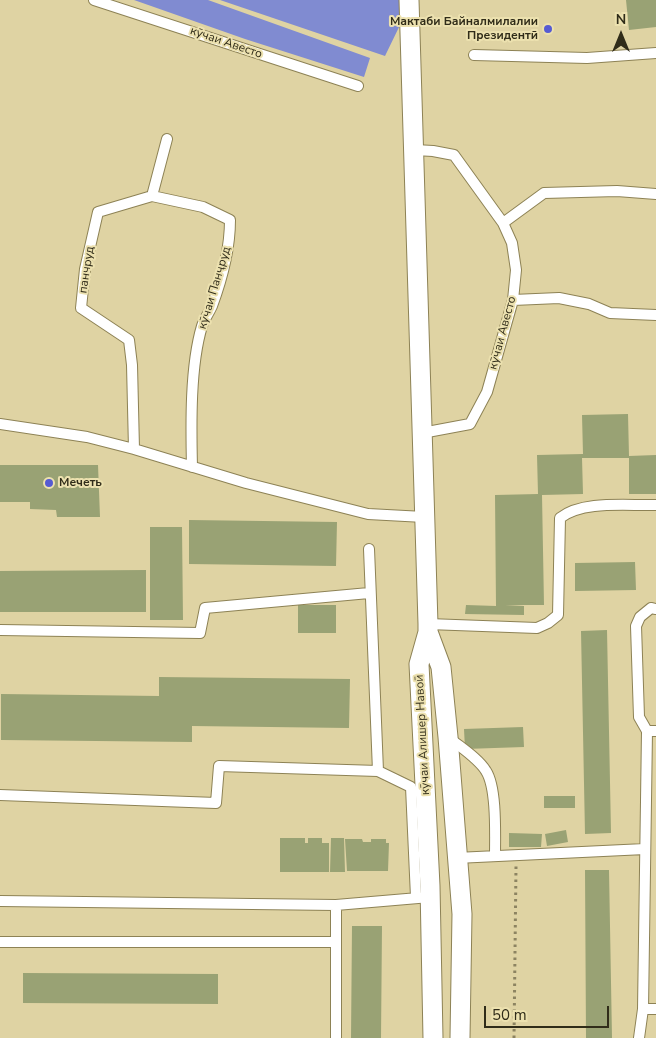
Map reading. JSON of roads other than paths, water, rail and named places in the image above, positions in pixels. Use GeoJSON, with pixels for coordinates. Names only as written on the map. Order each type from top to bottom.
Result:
{"type":"FeatureCollection","features":[{"type":"Feature","properties":{"kind":"street"},"geometry":{"type":"LineString","coordinates":[[409,0],[428,628]]}},
{"type":"Feature","properties":{"kind":"street","name":"кӯчаи Алишер Навоӣ"},"geometry":{"type":"LineString","coordinates":[[428,628],[441,667],[448,738],[462,932],[460,1038]]}},
{"type":"Feature","properties":{"kind":"street","name":"кӯчаи Алишер Навоӣ"},"geometry":{"type":"LineString","coordinates":[[428,628],[419,664],[423,897],[430,931],[433,1038]]}},
{"type":"Feature","properties":{"kind":"street"},"geometry":{"type":"LineString","coordinates":[[430,931],[462,932]]}},
{"type":"Feature","properties":{"kind":"lane","name":"кӯчаи Авесто"},"geometry":{"type":"LineString","coordinates":[[94,0],[358,86]]}},
{"type":"Feature","properties":{"kind":"lane"},"geometry":{"type":"LineString","coordinates":[[474,55],[587,58],[656,53]]}},
{"type":"Feature","properties":{"kind":"lane"},"geometry":{"type":"LineString","coordinates":[[152,196],[167,139]]}},
{"type":"Feature","properties":{"kind":"lane","name":"кӯчаи Авесто"},"geometry":{"type":"LineString","coordinates":[[415,150],[454,155],[503,223],[513,252],[516,270],[513,300],[487,392],[470,424],[422,433]]}},
{"type":"Feature","properties":{"kind":"lane"},"geometry":{"type":"LineString","coordinates":[[503,223],[544,193],[617,191],[656,194]]}},
{"type":"Feature","properties":{"kind":"lane","name":"панчруд"},"geometry":{"type":"LineString","coordinates":[[134,449],[132,365],[129,340],[82,308],[85,269],[98,212],[152,196]]}},
{"type":"Feature","properties":{"kind":"lane","name":"кӯчаи Панҷруд"},"geometry":{"type":"LineString","coordinates":[[152,196],[203,207],[230,220],[230,235],[226,259],[212,306],[202,326],[198,351],[191,416],[192,466]]}},
{"type":"Feature","properties":{"kind":"lane"},"geometry":{"type":"LineString","coordinates":[[513,300],[559,298],[589,304],[610,313],[656,315]]}},
{"type":"Feature","properties":{"kind":"lane"},"geometry":{"type":"LineString","coordinates":[[0,424],[87,437],[134,449],[246,483],[368,514],[424,517]]}},
{"type":"Feature","properties":{"kind":"lane"},"geometry":{"type":"LineString","coordinates":[[428,628],[537,628],[548,623],[558,615],[560,518],[570,510],[584,507],[656,505]]}},
{"type":"Feature","properties":{"kind":"lane"},"geometry":{"type":"LineString","coordinates":[[369,549],[369,593],[378,771]]}},
{"type":"Feature","properties":{"kind":"lane"},"geometry":{"type":"LineString","coordinates":[[0,630],[200,633],[205,608],[369,593]]}},
{"type":"Feature","properties":{"kind":"lane"},"geometry":{"type":"LineString","coordinates":[[639,1038],[643,1009],[645,849],[652,731],[639,717],[636,626],[640,617],[651,608],[656,609]]}},
{"type":"Feature","properties":{"kind":"lane"},"geometry":{"type":"LineString","coordinates":[[448,738],[480,764],[490,781],[495,824],[495,856]]}},
{"type":"Feature","properties":{"kind":"lane","name":"кӯчаи Алишер Навоӣ"},"geometry":{"type":"LineString","coordinates":[[0,794],[216,803],[219,766],[378,771],[411,787],[423,897]]}},
{"type":"Feature","properties":{"kind":"lane"},"geometry":{"type":"LineString","coordinates":[[456,858],[645,849]]}},
{"type":"Feature","properties":{"kind":"lane"},"geometry":{"type":"LineString","coordinates":[[0,901],[336,905],[423,897]]}},
{"type":"Feature","properties":{"kind":"lane"},"geometry":{"type":"LineString","coordinates":[[336,905],[336,1038]]}},
{"type":"Feature","properties":{"kind":"lane"},"geometry":{"type":"LineString","coordinates":[[0,942],[336,942]]}},
{"type":"Feature","properties":{"kind":"lane"},"geometry":{"type":"LineString","coordinates":[[643,1009],[656,1009]]}},
{"type":"Feature","properties":{"kind":"place","name":"Мактаби Байналмилалии Президентӣ"},"geometry":{"type":"Point","coordinates":[548,29]}},
{"type":"Feature","properties":{"kind":"place","name":"Мечеть"},"geometry":{"type":"Point","coordinates":[49,483]}}]}
